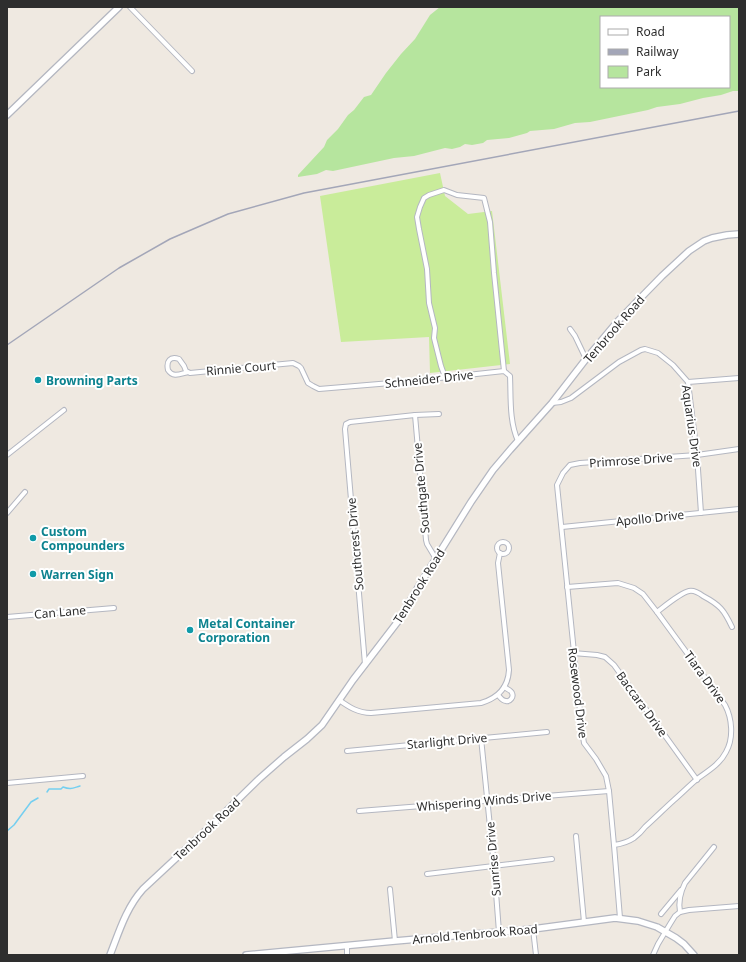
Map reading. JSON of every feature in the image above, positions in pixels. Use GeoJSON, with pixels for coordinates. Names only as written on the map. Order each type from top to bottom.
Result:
{"type":"FeatureCollection","features":[{"type":"Feature","properties":{"kind":"street"},"geometry":{"type":"LineString","coordinates":[[7,115],[119,7]]}},
{"type":"Feature","properties":{"kind":"street"},"geometry":{"type":"LineString","coordinates":[[130,7],[192,71]]}},
{"type":"Feature","properties":{"kind":"street"},"geometry":{"type":"LineString","coordinates":[[444,377],[434,338],[434,328],[429,303],[427,269],[417,217],[424,198],[444,190],[457,196],[484,198],[490,222],[504,371],[510,376],[511,407],[514,431],[518,440]]}},
{"type":"Feature","properties":{"kind":"street","name":"Tenbrook Road"},"geometry":{"type":"LineString","coordinates":[[111,955],[127,912],[142,889],[212,826],[264,774],[315,732],[324,721],[399,620],[436,559],[501,460],[552,403],[617,322],[689,251],[704,241],[712,238],[739,234]]}},
{"type":"Feature","properties":{"kind":"street"},"geometry":{"type":"LineString","coordinates":[[570,329],[586,359]]}},
{"type":"Feature","properties":{"kind":"street","name":"Aquarius Drive"},"geometry":{"type":"LineString","coordinates":[[552,403],[561,402],[571,398],[619,362],[641,350],[645,349],[658,353],[673,365],[688,382],[697,455],[701,513]]}},
{"type":"Feature","properties":{"kind":"street","name":"Rinnie Court"},"geometry":{"type":"LineString","coordinates":[[188,372],[186,371],[182,361],[179,359],[173,358],[167,362],[168,370],[175,376],[188,372],[293,363]]}},
{"type":"Feature","properties":{"kind":"street","name":"Schneider Drive"},"geometry":{"type":"LineString","coordinates":[[293,363],[301,368],[308,383],[319,389],[504,371]]}},
{"type":"Feature","properties":{"kind":"street"},"geometry":{"type":"LineString","coordinates":[[688,382],[739,378]]}},
{"type":"Feature","properties":{"kind":"street"},"geometry":{"type":"LineString","coordinates":[[7,455],[64,410]]}},
{"type":"Feature","properties":{"kind":"street"},"geometry":{"type":"LineString","coordinates":[[415,415],[440,414]]}},
{"type":"Feature","properties":{"kind":"street","name":"Southcrest Drive"},"geometry":{"type":"LineString","coordinates":[[365,664],[345,429],[346,424],[350,422],[415,415]]}},
{"type":"Feature","properties":{"kind":"street","name":"Southgate Drive"},"geometry":{"type":"LineString","coordinates":[[415,415],[426,540],[436,559]]}},
{"type":"Feature","properties":{"kind":"street","name":"Primrose Drive"},"geometry":{"type":"LineString","coordinates":[[570,465],[580,463],[697,455],[739,449]]}},
{"type":"Feature","properties":{"kind":"street","name":"Rosewood Drive"},"geometry":{"type":"LineString","coordinates":[[570,465],[563,473],[557,485],[573,652],[584,743],[606,776],[609,792],[620,918]]}},
{"type":"Feature","properties":{"kind":"street"},"geometry":{"type":"LineString","coordinates":[[7,513],[25,492]]}},
{"type":"Feature","properties":{"kind":"street","name":"Apollo Drive"},"geometry":{"type":"LineString","coordinates":[[562,527],[739,509]]}},
{"type":"Feature","properties":{"kind":"street"},"geometry":{"type":"LineString","coordinates":[[339,700],[354,710],[371,713],[481,703],[498,695],[504,687],[509,670],[498,563],[500,553]]}},
{"type":"Feature","properties":{"kind":"street","name":"Tiara Drive"},"geometry":{"type":"LineString","coordinates":[[567,587],[618,583],[634,588],[643,594],[725,705],[730,716],[730,739],[726,752],[716,765],[696,780],[634,838],[630,841],[614,845]]}},
{"type":"Feature","properties":{"kind":"street"},"geometry":{"type":"LineString","coordinates":[[657,612],[690,590],[698,592],[716,603],[726,614],[732,627]]}},
{"type":"Feature","properties":{"kind":"street","name":"Can Lane"},"geometry":{"type":"LineString","coordinates":[[7,617],[114,608]]}},
{"type":"Feature","properties":{"kind":"street","name":"Baccara Drive"},"geometry":{"type":"LineString","coordinates":[[573,652],[605,657],[614,665],[696,780]]}},
{"type":"Feature","properties":{"kind":"street"},"geometry":{"type":"LineString","coordinates":[[498,695],[506,702],[512,699],[512,692],[504,687]]}},
{"type":"Feature","properties":{"kind":"street","name":"Starlight Drive"},"geometry":{"type":"LineString","coordinates":[[347,751],[547,732]]}},
{"type":"Feature","properties":{"kind":"street","name":"Sunrise Drive"},"geometry":{"type":"LineString","coordinates":[[481,738],[488,800],[499,932]]}},
{"type":"Feature","properties":{"kind":"street"},"geometry":{"type":"LineString","coordinates":[[7,783],[83,776]]}},
{"type":"Feature","properties":{"kind":"street","name":"Whispering Winds Drive"},"geometry":{"type":"LineString","coordinates":[[359,811],[609,792]]}},
{"type":"Feature","properties":{"kind":"street"},"geometry":{"type":"LineString","coordinates":[[576,836],[584,922]]}},
{"type":"Feature","properties":{"kind":"street"},"geometry":{"type":"LineString","coordinates":[[661,914],[714,848]]}},
{"type":"Feature","properties":{"kind":"street"},"geometry":{"type":"LineString","coordinates":[[427,874],[552,859]]}},
{"type":"Feature","properties":{"kind":"street"},"geometry":{"type":"LineString","coordinates":[[680,912],[679,900],[682,888]]}},
{"type":"Feature","properties":{"kind":"street"},"geometry":{"type":"LineString","coordinates":[[390,889],[395,941]]}},
{"type":"Feature","properties":{"kind":"street"},"geometry":{"type":"LineString","coordinates":[[653,955],[675,916],[680,912],[739,906]]}},
{"type":"Feature","properties":{"kind":"street","name":"Arnold Tenbrook Road"},"geometry":{"type":"LineString","coordinates":[[246,955],[533,929],[620,918],[647,923],[666,931],[684,944],[694,955]]}},
{"type":"Feature","properties":{"kind":"street"},"geometry":{"type":"LineString","coordinates":[[533,929],[536,955]]}},
{"type":"Feature","properties":{"kind":"street"},"geometry":{"type":"LineString","coordinates":[[347,946],[347,955]]}},
{"type":"Feature","properties":{"kind":"green space"},"geometry":{"type":"Polygon","coordinates":[[[440,7],[739,7],[739,91],[733,91],[680,104],[657,107],[590,122],[575,123],[554,129],[530,131],[509,138],[487,140],[483,143],[472,145],[465,144],[452,149],[445,148],[414,156],[394,158],[333,171],[326,170],[317,174],[298,177],[298,175],[324,147],[327,140],[364,97],[371,95],[386,73],[415,39],[430,15],[440,7]]]}},
{"type":"Feature","properties":{"kind":"green space"},"geometry":{"type":"Polygon","coordinates":[[[440,173],[445,196],[468,214],[492,211],[510,364],[430,373],[429,337],[341,342],[320,196],[440,173]]]}},
{"type":"Feature","properties":{"kind":"waterway"},"geometry":{"type":"LineString","coordinates":[[47,792],[49,789],[61,789],[63,787],[72,788],[80,786]]}},
{"type":"Feature","properties":{"kind":"waterway"},"geometry":{"type":"LineString","coordinates":[[7,831],[14,825],[31,802],[38,798]]}},
{"type":"Feature","properties":{"kind":"railway"},"geometry":{"type":"LineString","coordinates":[[7,345],[119,268],[170,239],[228,214],[304,193],[739,111]]}},
{"type":"Feature","properties":{"kind":"place","name":"Browning Parts"},"geometry":{"type":"Point","coordinates":[38,380]}},
{"type":"Feature","properties":{"kind":"place","name":"Custom Compounders"},"geometry":{"type":"Point","coordinates":[33,538]}},
{"type":"Feature","properties":{"kind":"place","name":"Warren Sign"},"geometry":{"type":"Point","coordinates":[33,574]}},
{"type":"Feature","properties":{"kind":"place","name":"Metal Container Corporation"},"geometry":{"type":"Point","coordinates":[190,630]}}]}
